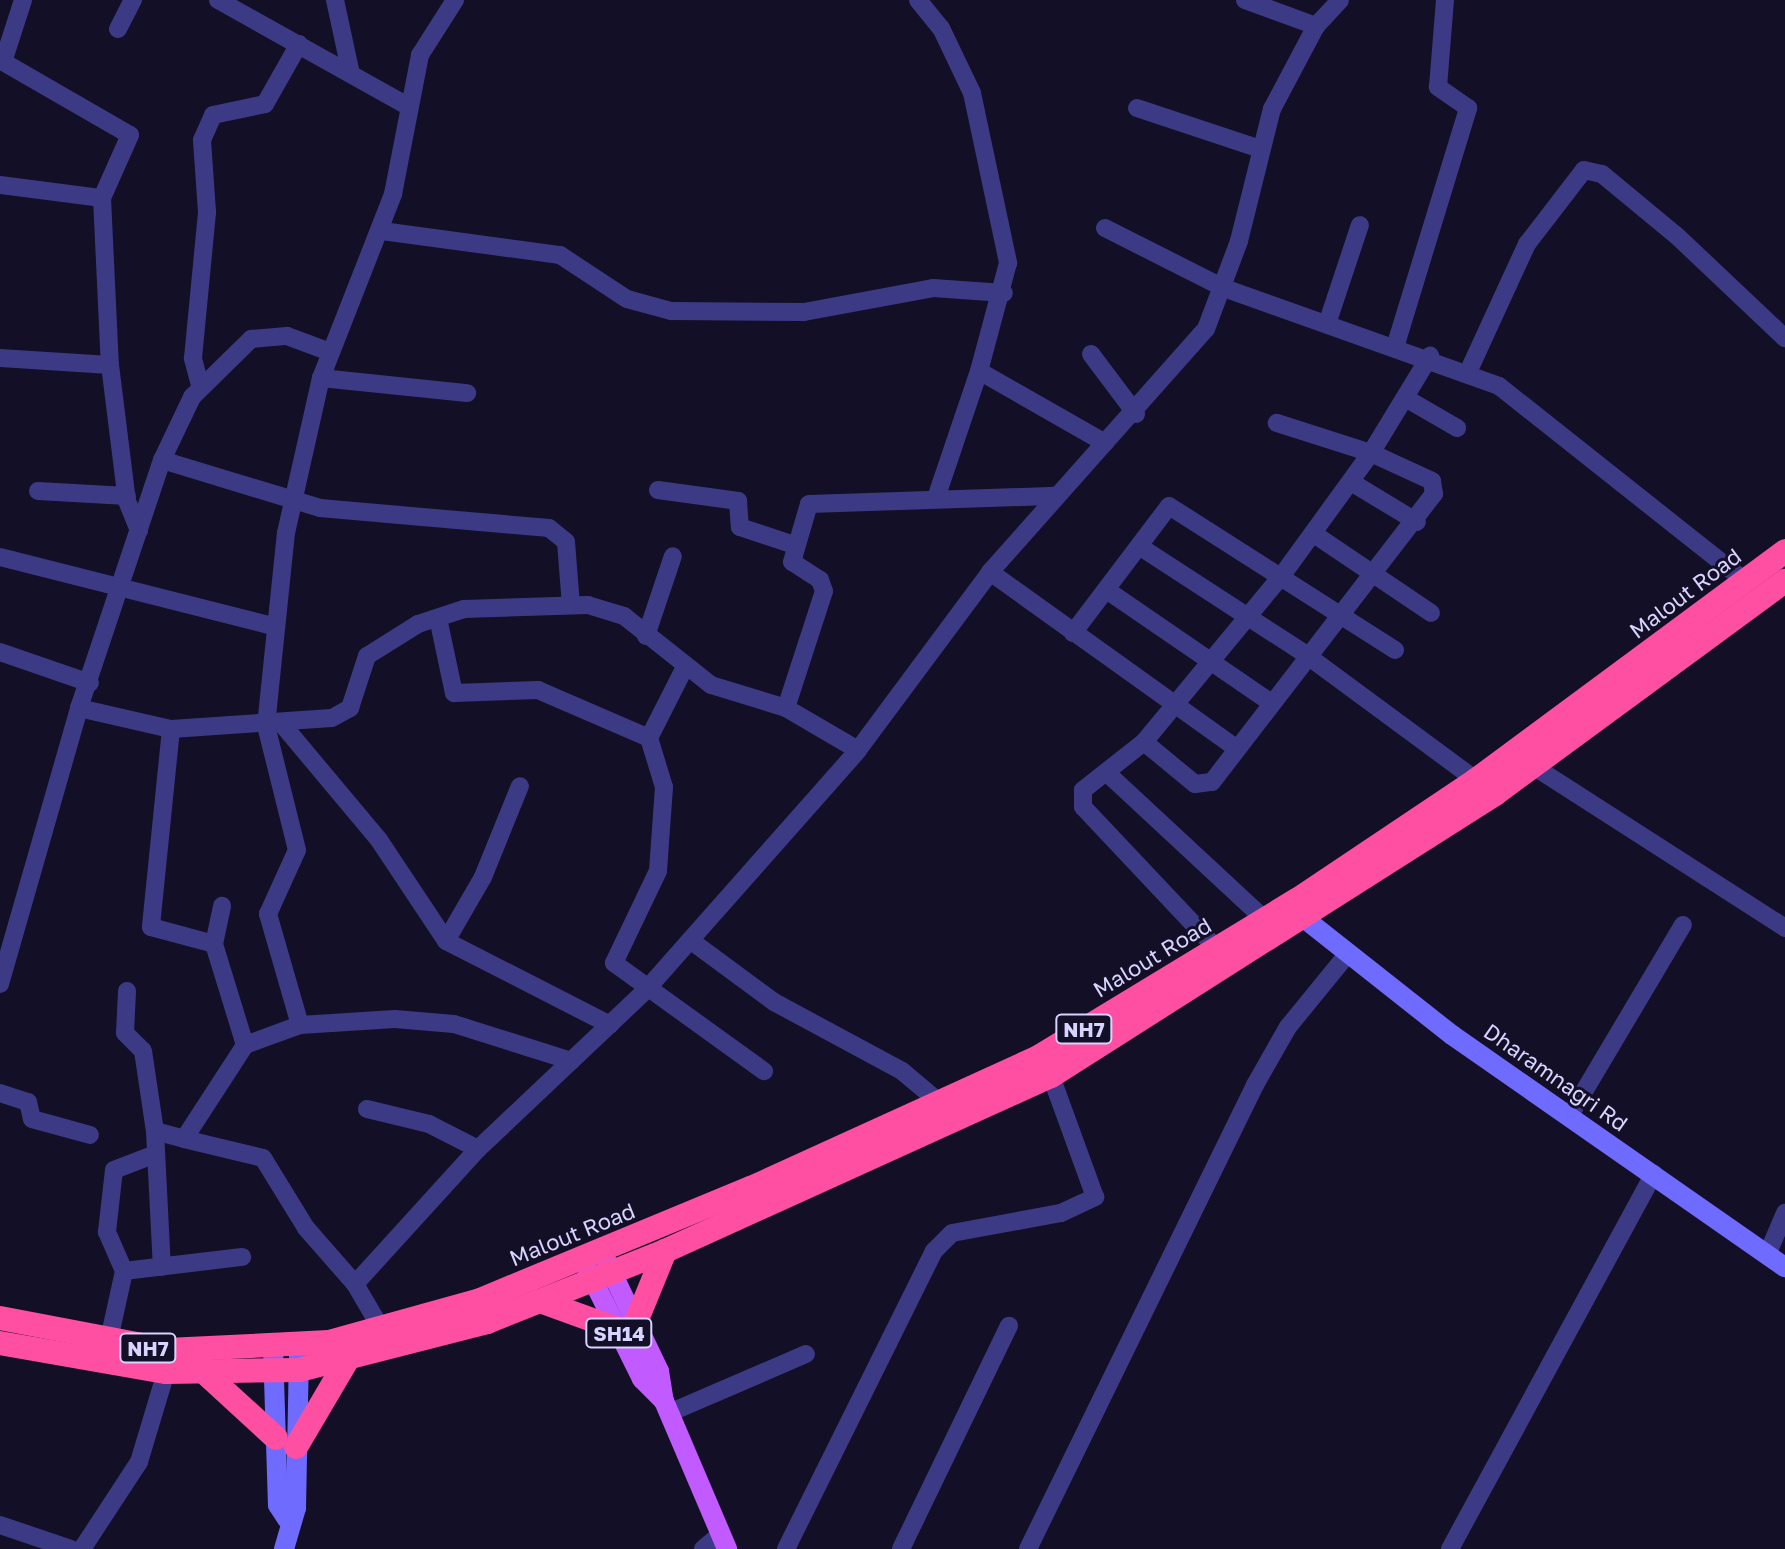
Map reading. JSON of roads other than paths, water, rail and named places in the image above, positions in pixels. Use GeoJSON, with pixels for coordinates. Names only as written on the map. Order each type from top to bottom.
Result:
{"type":"FeatureCollection","features":[{"type":"Feature","properties":{"kind":"highway","name":"Malout Road"},"geometry":{"type":"LineString","coordinates":[[291,1363],[346,1362],[540,1301],[597,1266],[1051,1076],[1305,919],[1486,787],[1785,551]]}},
{"type":"Feature","properties":{"kind":"highway","name":"Malout Road"},"geometry":{"type":"LineString","coordinates":[[291,1363],[382,1330],[597,1266],[665,1251],[756,1198],[940,1103],[1040,1056],[1486,787],[1533,766],[1785,582]]}},
{"type":"Feature","properties":{"kind":"highway"},"geometry":{"type":"LineString","coordinates":[[540,1301],[626,1325],[665,1251]]}},
{"type":"Feature","properties":{"kind":"highway","name":"NH7"},"geometry":{"type":"LineString","coordinates":[[0,1318],[108,1344],[273,1347],[291,1363]]}},
{"type":"Feature","properties":{"kind":"highway","name":"NH7"},"geometry":{"type":"LineString","coordinates":[[0,1343],[166,1372],[205,1373],[291,1363]]}},
{"type":"Feature","properties":{"kind":"highway"},"geometry":{"type":"LineString","coordinates":[[205,1373],[286,1443],[346,1362]]}},
{"type":"Feature","properties":{"kind":"main road","name":"SH14"},"geometry":{"type":"LineString","coordinates":[[597,1266],[626,1325],[666,1387],[667,1407],[724,1542]]}},
{"type":"Feature","properties":{"kind":"street"},"geometry":{"type":"LineString","coordinates":[[23,0],[2,61],[129,133],[102,198],[110,365],[127,496],[139,531]]}},
{"type":"Feature","properties":{"kind":"street"},"geometry":{"type":"LineString","coordinates":[[118,29],[133,0]]}},
{"type":"Feature","properties":{"kind":"street"},"geometry":{"type":"LineString","coordinates":[[218,0],[408,106]]}},
{"type":"Feature","properties":{"kind":"street"},"geometry":{"type":"LineString","coordinates":[[335,0],[351,74]]}},
{"type":"Feature","properties":{"kind":"street"},"geometry":{"type":"LineString","coordinates":[[300,1025],[268,914],[297,850],[274,725],[276,627],[292,501],[321,378],[382,231],[420,55],[455,0]]}},
{"type":"Feature","properties":{"kind":"street"},"geometry":{"type":"LineString","coordinates":[[918,0],[954,53],[986,138],[1008,263],[1004,293],[936,498]]}},
{"type":"Feature","properties":{"kind":"street"},"geometry":{"type":"LineString","coordinates":[[1245,0],[1316,26]]}},
{"type":"Feature","properties":{"kind":"street"},"geometry":{"type":"LineString","coordinates":[[355,1284],[478,1149],[646,990],[858,750],[990,572],[1056,496],[1136,414],[1206,329],[1224,288],[1260,149],[1316,26],[1340,0]]}},
{"type":"Feature","properties":{"kind":"street"},"geometry":{"type":"LineString","coordinates":[[1396,344],[1468,108],[1438,87],[1445,0]]}},
{"type":"Feature","properties":{"kind":"street"},"geometry":{"type":"LineString","coordinates":[[200,385],[193,358],[207,212],[202,140],[213,115],[265,104],[299,44]]}},
{"type":"Feature","properties":{"kind":"street"},"geometry":{"type":"LineString","coordinates":[[1137,108],[1260,149]]}},
{"type":"Feature","properties":{"kind":"street"},"geometry":{"type":"LineString","coordinates":[[1469,370],[1527,244],[1584,170],[1602,174],[1677,236],[1785,338]]}},
{"type":"Feature","properties":{"kind":"street"},"geometry":{"type":"LineString","coordinates":[[0,185],[102,198]]}},
{"type":"Feature","properties":{"kind":"street"},"geometry":{"type":"LineString","coordinates":[[1328,321],[1360,225]]}},
{"type":"Feature","properties":{"kind":"street"},"geometry":{"type":"LineString","coordinates":[[1105,228],[1224,288],[1469,370],[1745,581]]}},
{"type":"Feature","properties":{"kind":"street"},"geometry":{"type":"LineString","coordinates":[[382,231],[560,255],[627,299],[671,311],[804,312],[933,288],[1004,293]]}},
{"type":"Feature","properties":{"kind":"street"},"geometry":{"type":"LineString","coordinates":[[0,984],[8,926],[118,590],[162,460],[200,385],[251,339],[287,336],[330,352]]}},
{"type":"Feature","properties":{"kind":"street"},"geometry":{"type":"LineString","coordinates":[[1091,354],[1136,414]]}},
{"type":"Feature","properties":{"kind":"street"},"geometry":{"type":"LineString","coordinates":[[1216,948],[1083,807],[1083,790],[1144,742],[1283,574],[1371,453],[1407,399],[1430,356]]}},
{"type":"Feature","properties":{"kind":"street"},"geometry":{"type":"LineString","coordinates":[[0,358],[110,365]]}},
{"type":"Feature","properties":{"kind":"street"},"geometry":{"type":"LineString","coordinates":[[979,371],[1105,443]]}},
{"type":"Feature","properties":{"kind":"street"},"geometry":{"type":"LineString","coordinates":[[321,378],[467,393]]}},
{"type":"Feature","properties":{"kind":"street"},"geometry":{"type":"LineString","coordinates":[[1407,399],[1457,428]]}},
{"type":"Feature","properties":{"kind":"street"},"geometry":{"type":"LineString","coordinates":[[1144,742],[1204,785],[1236,748],[1305,654],[1377,575],[1434,494],[1432,481],[1371,453],[1277,423]]}},
{"type":"Feature","properties":{"kind":"street"},"geometry":{"type":"LineString","coordinates":[[162,460],[292,501],[417,522],[549,528],[566,542],[571,605]]}},
{"type":"Feature","properties":{"kind":"street"},"geometry":{"type":"LineString","coordinates":[[1351,482],[1417,522]]}},
{"type":"Feature","properties":{"kind":"street"},"geometry":{"type":"LineString","coordinates":[[658,490],[738,501],[740,527],[794,545]]}},
{"type":"Feature","properties":{"kind":"street"},"geometry":{"type":"LineString","coordinates":[[38,491],[127,496]]}},
{"type":"Feature","properties":{"kind":"street"},"geometry":{"type":"LineString","coordinates":[[786,708],[824,591],[792,562],[794,545],[814,500],[1056,496]]}},
{"type":"Feature","properties":{"kind":"street"},"geometry":{"type":"LineString","coordinates":[[1073,633],[1142,548],[1160,510],[1169,506],[1283,574],[1395,650]]}},
{"type":"Feature","properties":{"kind":"street"},"geometry":{"type":"LineString","coordinates":[[1314,534],[1431,613]]}},
{"type":"Feature","properties":{"kind":"street"},"geometry":{"type":"LineString","coordinates":[[1142,548],[1305,654],[1486,787]]}},
{"type":"Feature","properties":{"kind":"street"},"geometry":{"type":"LineString","coordinates":[[646,636],[673,556]]}},
{"type":"Feature","properties":{"kind":"street"},"geometry":{"type":"LineString","coordinates":[[0,557],[118,590],[276,627]]}},
{"type":"Feature","properties":{"kind":"street"},"geometry":{"type":"LineString","coordinates":[[990,572],[1236,748]]}},
{"type":"Feature","properties":{"kind":"street"},"geometry":{"type":"LineString","coordinates":[[1108,591],[1270,702]]}},
{"type":"Feature","properties":{"kind":"street"},"geometry":{"type":"LineString","coordinates":[[79,708],[171,729],[274,725],[344,715],[367,656],[438,618],[464,609],[571,605],[605,607],[646,636],[684,669],[786,708],[858,750]]}},
{"type":"Feature","properties":{"kind":"street"},"geometry":{"type":"LineString","coordinates":[[438,618],[454,693],[538,690],[649,738]]}},
{"type":"Feature","properties":{"kind":"street"},"geometry":{"type":"LineString","coordinates":[[0,652],[90,683]]}},
{"type":"Feature","properties":{"kind":"street"},"geometry":{"type":"LineString","coordinates":[[684,669],[649,738],[664,787],[658,871],[614,958],[646,990],[764,1071]]}},
{"type":"Feature","properties":{"kind":"street"},"geometry":{"type":"LineString","coordinates":[[274,725],[379,840],[446,941],[610,1025]]}},
{"type":"Feature","properties":{"kind":"street"},"geometry":{"type":"LineString","coordinates":[[171,729],[151,927],[214,944]]}},
{"type":"Feature","properties":{"kind":"street"},"geometry":{"type":"LineString","coordinates":[[1533,766],[1785,928]]}},
{"type":"Feature","properties":{"kind":"street"},"geometry":{"type":"LineString","coordinates":[[1107,773],[1264,919]]}},
{"type":"Feature","properties":{"kind":"street"},"geometry":{"type":"LineString","coordinates":[[446,941],[488,867],[520,786]]}},
{"type":"Feature","properties":{"kind":"street"},"geometry":{"type":"LineString","coordinates":[[222,906],[214,944],[245,1045]]}},
{"type":"Feature","properties":{"kind":"street","name":"Dharamnagri Rd"},"geometry":{"type":"LineString","coordinates":[[1305,919],[1346,956],[1785,1267]]}},
{"type":"Feature","properties":{"kind":"street"},"geometry":{"type":"LineString","coordinates":[[1570,1115],[1683,925]]}},
{"type":"Feature","properties":{"kind":"street"},"geometry":{"type":"LineString","coordinates":[[690,940],[774,1002],[902,1071],[940,1103]]}},
{"type":"Feature","properties":{"kind":"street"},"geometry":{"type":"LineString","coordinates":[[1028,1549],[1255,1085],[1288,1027],[1346,956]]}},
{"type":"Feature","properties":{"kind":"street"},"geometry":{"type":"LineString","coordinates":[[127,991],[125,1033],[143,1051],[155,1131],[153,1155],[162,1267]]}},
{"type":"Feature","properties":{"kind":"street"},"geometry":{"type":"LineString","coordinates":[[184,1139],[245,1045],[300,1025],[454,1024],[571,1061]]}},
{"type":"Feature","properties":{"kind":"street"},"geometry":{"type":"LineString","coordinates":[[786,1549],[934,1251],[952,1233],[1061,1213],[1095,1197],[1051,1076]]}},
{"type":"Feature","properties":{"kind":"street"},"geometry":{"type":"LineString","coordinates":[[0,1093],[28,1102],[32,1119],[90,1135]]}},
{"type":"Feature","properties":{"kind":"street"},"geometry":{"type":"LineString","coordinates":[[367,1109],[429,1124],[478,1149]]}},
{"type":"Feature","properties":{"kind":"street"},"geometry":{"type":"LineString","coordinates":[[155,1131],[263,1158],[306,1228],[355,1284],[382,1330]]}},
{"type":"Feature","properties":{"kind":"street"},"geometry":{"type":"LineString","coordinates":[[108,1344],[124,1271],[107,1232],[114,1170],[153,1155]]}},
{"type":"Feature","properties":{"kind":"street"},"geometry":{"type":"LineString","coordinates":[[1450,1549],[1654,1174]]}},
{"type":"Feature","properties":{"kind":"street"},"geometry":{"type":"LineString","coordinates":[[1767,1255],[1785,1213]]}},
{"type":"Feature","properties":{"kind":"street"},"geometry":{"type":"LineString","coordinates":[[124,1271],[242,1257]]}},
{"type":"Feature","properties":{"kind":"street"},"geometry":{"type":"LineString","coordinates":[[901,1549],[1009,1326]]}},
{"type":"Feature","properties":{"kind":"street"},"geometry":{"type":"LineString","coordinates":[[667,1407],[806,1354]]}},
{"type":"Feature","properties":{"kind":"street"},"geometry":{"type":"LineString","coordinates":[[284,1549],[287,1519],[278,1505],[291,1363]]}},
{"type":"Feature","properties":{"kind":"street"},"geometry":{"type":"LineString","coordinates":[[82,1549],[139,1462],[166,1372]]}},
{"type":"Feature","properties":{"kind":"street"},"geometry":{"type":"LineString","coordinates":[[0,1525],[71,1549]]}},
{"type":"Feature","properties":{"kind":"street"},"geometry":{"type":"LineString","coordinates":[[703,1549],[724,1542]]}}]}
